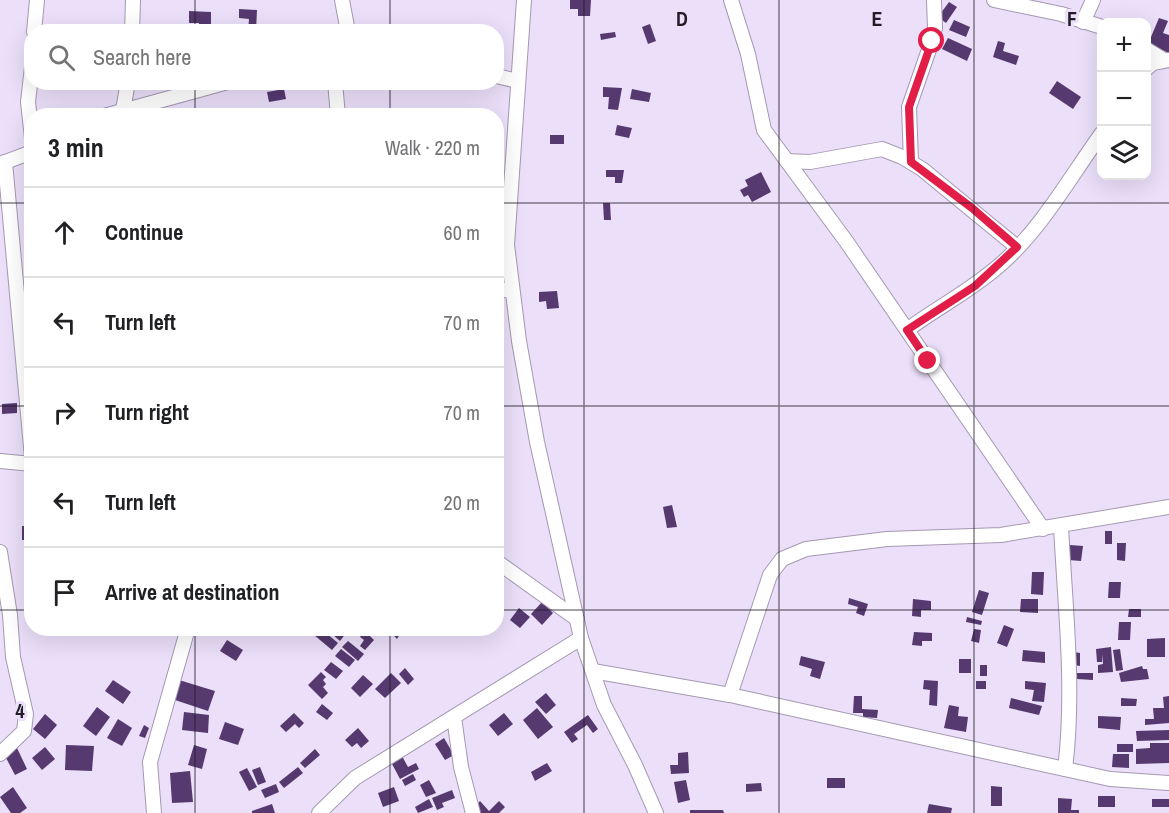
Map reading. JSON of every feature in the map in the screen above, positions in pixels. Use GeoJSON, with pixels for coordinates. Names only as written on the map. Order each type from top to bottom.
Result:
{"type":"FeatureCollection","features":[{"type":"Feature","properties":{"kind":"street"},"geometry":{"type":"LineString","coordinates":[[35,24],[37,0]]}},
{"type":"Feature","properties":{"kind":"street"},"geometry":{"type":"LineString","coordinates":[[132,24],[133,0]]}},
{"type":"Feature","properties":{"kind":"street"},"geometry":{"type":"LineString","coordinates":[[342,0],[346,24]]}},
{"type":"Feature","properties":{"kind":"street"},"geometry":{"type":"LineString","coordinates":[[524,0],[507,245],[512,291],[537,442],[581,638],[604,705],[635,765],[656,813]]}},
{"type":"Feature","properties":{"kind":"street"},"geometry":{"type":"LineString","coordinates":[[731,0],[748,54],[764,130],[846,241],[1043,529]]}},
{"type":"Feature","properties":{"kind":"street"},"geometry":{"type":"LineString","coordinates":[[911,162],[909,107],[934,35],[932,0]]}},
{"type":"Feature","properties":{"kind":"street"},"geometry":{"type":"LineString","coordinates":[[994,0],[1097,26]]}},
{"type":"Feature","properties":{"kind":"street"},"geometry":{"type":"LineString","coordinates":[[1083,22],[1093,0]]}},
{"type":"Feature","properties":{"kind":"street"},"geometry":{"type":"LineString","coordinates":[[1151,52],[1166,60]]}},
{"type":"Feature","properties":{"kind":"street"},"geometry":{"type":"LineString","coordinates":[[1151,67],[1166,60]]}},
{"type":"Feature","properties":{"kind":"street"},"geometry":{"type":"LineString","coordinates":[[504,78],[518,81]]}},
{"type":"Feature","properties":{"kind":"street"},"geometry":{"type":"LineString","coordinates":[[29,90],[29,108]]}},
{"type":"Feature","properties":{"kind":"street"},"geometry":{"type":"LineString","coordinates":[[123,108],[127,90]]}},
{"type":"Feature","properties":{"kind":"street"},"geometry":{"type":"LineString","coordinates":[[130,108],[198,90]]}},
{"type":"Feature","properties":{"kind":"street"},"geometry":{"type":"LineString","coordinates":[[336,90],[338,108]]}},
{"type":"Feature","properties":{"kind":"street"},"geometry":{"type":"LineString","coordinates":[[907,330],[975,286],[1017,247],[1037,225],[1097,139]]}},
{"type":"Feature","properties":{"kind":"street"},"geometry":{"type":"LineString","coordinates":[[786,161],[810,162],[882,149],[911,162],[972,208],[1017,247]]}},
{"type":"Feature","properties":{"kind":"street"},"geometry":{"type":"LineString","coordinates":[[24,155],[3,163],[24,377]]}},
{"type":"Feature","properties":{"kind":"street"},"geometry":{"type":"LineString","coordinates":[[504,290],[512,291]]}},
{"type":"Feature","properties":{"kind":"street"},"geometry":{"type":"LineString","coordinates":[[1,465],[24,464]]}},
{"type":"Feature","properties":{"kind":"street"},"geometry":{"type":"LineString","coordinates":[[730,696],[770,575],[782,559],[806,549],[838,544],[1001,535],[1169,507]]}},
{"type":"Feature","properties":{"kind":"street"},"geometry":{"type":"LineString","coordinates":[[1061,526],[1069,673],[1069,736],[1065,769]]}},
{"type":"Feature","properties":{"kind":"street"},"geometry":{"type":"LineString","coordinates":[[0,552],[14,657],[26,714],[24,731],[0,754]]}},
{"type":"Feature","properties":{"kind":"street"},"geometry":{"type":"LineString","coordinates":[[504,567],[577,619]]}},
{"type":"Feature","properties":{"kind":"street"},"geometry":{"type":"LineString","coordinates":[[153,813],[150,762],[186,636]]}},
{"type":"Feature","properties":{"kind":"street"},"geometry":{"type":"LineString","coordinates":[[319,813],[355,778],[581,638]]}},
{"type":"Feature","properties":{"kind":"street"},"geometry":{"type":"LineString","coordinates":[[593,671],[730,696],[1065,769],[1141,783],[1169,783]]}},
{"type":"Feature","properties":{"kind":"street"},"geometry":{"type":"LineString","coordinates":[[454,717],[461,767],[473,813]]}},
{"type":"Feature","properties":{"kind":"building"},"geometry":{"type":"Polygon","coordinates":[[[570,0],[591,0],[590,16],[578,16],[578,9],[570,9],[570,0]]]}},
{"type":"Feature","properties":{"kind":"building"},"geometry":{"type":"Polygon","coordinates":[[[949,2],[957,7],[946,23],[938,17],[949,2]]]}},
{"type":"Feature","properties":{"kind":"building"},"geometry":{"type":"Polygon","coordinates":[[[239,9],[257,10],[256,24],[249,24],[249,19],[239,18],[239,9]]]}},
{"type":"Feature","properties":{"kind":"building"},"geometry":{"type":"Polygon","coordinates":[[[189,11],[211,12],[211,24],[189,23],[189,11]]]}},
{"type":"Feature","properties":{"kind":"building"},"geometry":{"type":"Polygon","coordinates":[[[1159,18],[1168,21],[1163,33],[1169,35],[1169,53],[1151,45],[1151,37],[1159,18]]]}},
{"type":"Feature","properties":{"kind":"building"},"geometry":{"type":"Polygon","coordinates":[[[954,20],[970,27],[966,37],[949,30],[954,20]]]}},
{"type":"Feature","properties":{"kind":"building"},"geometry":{"type":"Polygon","coordinates":[[[650,24],[656,41],[648,44],[642,27],[650,24]]]}},
{"type":"Feature","properties":{"kind":"building"},"geometry":{"type":"Polygon","coordinates":[[[615,32],[616,37],[601,40],[600,34],[615,32]]]}},
{"type":"Feature","properties":{"kind":"building"},"geometry":{"type":"Polygon","coordinates":[[[948,38],[972,49],[967,61],[942,49],[948,38]]]}},
{"type":"Feature","properties":{"kind":"building"},"geometry":{"type":"Polygon","coordinates":[[[998,41],[1005,43],[1003,51],[1019,56],[1016,65],[993,57],[998,41]]]}},
{"type":"Feature","properties":{"kind":"building"},"geometry":{"type":"Polygon","coordinates":[[[1057,81],[1081,97],[1073,109],[1049,93],[1057,81]]]}},
{"type":"Feature","properties":{"kind":"building"},"geometry":{"type":"Polygon","coordinates":[[[603,87],[622,88],[618,110],[608,109],[609,97],[603,97],[603,87]]]}},
{"type":"Feature","properties":{"kind":"building"},"geometry":{"type":"Polygon","coordinates":[[[632,89],[651,93],[649,102],[630,99],[632,89]]]}},
{"type":"Feature","properties":{"kind":"building"},"geometry":{"type":"Polygon","coordinates":[[[284,90],[286,99],[269,102],[267,92],[284,90]]]}},
{"type":"Feature","properties":{"kind":"building"},"geometry":{"type":"Polygon","coordinates":[[[617,125],[632,128],[629,138],[615,135],[617,125]]]}},
{"type":"Feature","properties":{"kind":"building"},"geometry":{"type":"Polygon","coordinates":[[[550,135],[564,135],[564,144],[550,144],[550,135]]]}},
{"type":"Feature","properties":{"kind":"building"},"geometry":{"type":"Polygon","coordinates":[[[606,170],[624,170],[622,183],[615,183],[615,177],[606,177],[606,170]]]}},
{"type":"Feature","properties":{"kind":"building"},"geometry":{"type":"Polygon","coordinates":[[[761,172],[771,192],[752,202],[748,195],[744,197],[740,190],[748,186],[745,180],[761,172]]]}},
{"type":"Feature","properties":{"kind":"building"},"geometry":{"type":"Polygon","coordinates":[[[603,203],[610,203],[611,220],[604,220],[603,203]]]}},
{"type":"Feature","properties":{"kind":"building"},"geometry":{"type":"Polygon","coordinates":[[[557,291],[559,308],[547,309],[546,301],[539,302],[539,292],[557,291]]]}},
{"type":"Feature","properties":{"kind":"building"},"geometry":{"type":"Polygon","coordinates":[[[17,403],[17,413],[2,414],[2,404],[17,403]]]}},
{"type":"Feature","properties":{"kind":"building"},"geometry":{"type":"Polygon","coordinates":[[[672,505],[677,527],[667,528],[663,507],[672,505]]]}},
{"type":"Feature","properties":{"kind":"building"},"geometry":{"type":"Polygon","coordinates":[[[22,526],[24,526],[24,540],[22,540],[22,526]]]}},
{"type":"Feature","properties":{"kind":"building"},"geometry":{"type":"Polygon","coordinates":[[[1105,531],[1112,531],[1112,544],[1105,544],[1105,531]]]}},
{"type":"Feature","properties":{"kind":"building"},"geometry":{"type":"Polygon","coordinates":[[[1117,543],[1126,543],[1125,561],[1117,560],[1117,543]]]}},
{"type":"Feature","properties":{"kind":"building"},"geometry":{"type":"Polygon","coordinates":[[[1070,545],[1083,546],[1081,561],[1068,560],[1070,545]]]}},
{"type":"Feature","properties":{"kind":"building"},"geometry":{"type":"Polygon","coordinates":[[[1032,572],[1044,572],[1043,595],[1031,594],[1032,572]]]}},
{"type":"Feature","properties":{"kind":"building"},"geometry":{"type":"Polygon","coordinates":[[[1109,582],[1121,582],[1120,598],[1108,598],[1109,582]]]}},
{"type":"Feature","properties":{"kind":"building"},"geometry":{"type":"Polygon","coordinates":[[[979,590],[989,593],[982,615],[972,612],[979,590]]]}},
{"type":"Feature","properties":{"kind":"building"},"geometry":{"type":"Polygon","coordinates":[[[849,598],[868,604],[864,616],[856,613],[858,607],[848,604],[849,598]]]}},
{"type":"Feature","properties":{"kind":"building"},"geometry":{"type":"Polygon","coordinates":[[[913,599],[931,601],[931,610],[921,610],[921,617],[912,616],[913,599]]]}},
{"type":"Feature","properties":{"kind":"building"},"geometry":{"type":"Polygon","coordinates":[[[1021,599],[1038,599],[1038,613],[1020,612],[1021,599]]]}},
{"type":"Feature","properties":{"kind":"building"},"geometry":{"type":"Polygon","coordinates":[[[542,602],[553,613],[542,625],[531,614],[542,602]]]}},
{"type":"Feature","properties":{"kind":"building"},"geometry":{"type":"Polygon","coordinates":[[[519,608],[530,617],[520,628],[510,620],[519,608]]]}},
{"type":"Feature","properties":{"kind":"building"},"geometry":{"type":"Polygon","coordinates":[[[1129,609],[1141,609],[1141,617],[1128,617],[1129,609]]]}},
{"type":"Feature","properties":{"kind":"building"},"geometry":{"type":"Polygon","coordinates":[[[967,617],[982,621],[981,625],[966,622],[967,617]]]}},
{"type":"Feature","properties":{"kind":"building"},"geometry":{"type":"Polygon","coordinates":[[[1119,622],[1131,622],[1130,640],[1118,640],[1119,622]]]}},
{"type":"Feature","properties":{"kind":"building"},"geometry":{"type":"Polygon","coordinates":[[[1004,625],[1014,629],[1007,647],[997,643],[1004,625]]]}},
{"type":"Feature","properties":{"kind":"building"},"geometry":{"type":"Polygon","coordinates":[[[974,629],[981,630],[979,643],[971,641],[974,629]]]}},
{"type":"Feature","properties":{"kind":"building"},"geometry":{"type":"Polygon","coordinates":[[[914,632],[932,633],[932,641],[922,641],[922,646],[912,645],[914,632]]]}},
{"type":"Feature","properties":{"kind":"building"},"geometry":{"type":"Polygon","coordinates":[[[315,636],[330,636],[338,643],[332,650],[315,636]]]}},
{"type":"Feature","properties":{"kind":"building"},"geometry":{"type":"Polygon","coordinates":[[[334,636],[344,636],[340,641],[334,636]]]}},
{"type":"Feature","properties":{"kind":"building"},"geometry":{"type":"Polygon","coordinates":[[[370,636],[374,640],[365,650],[360,646],[364,640],[360,637],[370,636]]]}},
{"type":"Feature","properties":{"kind":"building"},"geometry":{"type":"Polygon","coordinates":[[[1165,638],[1165,657],[1147,657],[1147,639],[1165,638]]]}},
{"type":"Feature","properties":{"kind":"building"},"geometry":{"type":"Polygon","coordinates":[[[227,640],[243,650],[236,661],[220,651],[227,640]]]}},
{"type":"Feature","properties":{"kind":"building"},"geometry":{"type":"Polygon","coordinates":[[[348,641],[364,654],[358,661],[342,647],[348,641]]]}},
{"type":"Feature","properties":{"kind":"building"},"geometry":{"type":"Polygon","coordinates":[[[1111,647],[1113,672],[1098,673],[1098,665],[1103,664],[1102,654],[1102,662],[1097,662],[1096,649],[1111,647]]]}},
{"type":"Feature","properties":{"kind":"building"},"geometry":{"type":"Polygon","coordinates":[[[341,649],[355,660],[349,667],[335,656],[341,649]]]}},
{"type":"Feature","properties":{"kind":"building"},"geometry":{"type":"Polygon","coordinates":[[[1120,649],[1123,670],[1116,671],[1113,650],[1120,649]]]}},
{"type":"Feature","properties":{"kind":"building"},"geometry":{"type":"Polygon","coordinates":[[[1023,650],[1045,652],[1045,663],[1022,661],[1023,650]]]}},
{"type":"Feature","properties":{"kind":"building"},"geometry":{"type":"Polygon","coordinates":[[[1074,652],[1080,653],[1080,666],[1074,665],[1074,652]]]}},
{"type":"Feature","properties":{"kind":"building"},"geometry":{"type":"Polygon","coordinates":[[[801,656],[825,662],[820,679],[810,676],[812,669],[799,665],[801,656]]]}},
{"type":"Feature","properties":{"kind":"building"},"geometry":{"type":"Polygon","coordinates":[[[959,659],[971,659],[971,673],[959,673],[959,659]]]}},
{"type":"Feature","properties":{"kind":"building"},"geometry":{"type":"Polygon","coordinates":[[[331,662],[343,671],[336,679],[324,670],[331,662]]]}},
{"type":"Feature","properties":{"kind":"building"},"geometry":{"type":"Polygon","coordinates":[[[980,665],[987,665],[987,676],[980,676],[980,665]]]}},
{"type":"Feature","properties":{"kind":"building"},"geometry":{"type":"Polygon","coordinates":[[[1142,666],[1143,669],[1147,669],[1149,679],[1121,682],[1119,673],[1142,666]]]}},
{"type":"Feature","properties":{"kind":"building"},"geometry":{"type":"Polygon","coordinates":[[[405,668],[414,679],[408,685],[399,674],[405,668]]]}},
{"type":"Feature","properties":{"kind":"building"},"geometry":{"type":"Polygon","coordinates":[[[321,672],[326,677],[323,680],[326,684],[323,687],[328,693],[322,699],[308,685],[321,672]]]}},
{"type":"Feature","properties":{"kind":"building"},"geometry":{"type":"Polygon","coordinates":[[[391,673],[401,683],[385,698],[375,689],[391,673]]]}},
{"type":"Feature","properties":{"kind":"building"},"geometry":{"type":"Polygon","coordinates":[[[1077,673],[1093,673],[1093,680],[1077,679],[1077,673]]]}},
{"type":"Feature","properties":{"kind":"building"},"geometry":{"type":"Polygon","coordinates":[[[363,675],[373,684],[360,697],[351,688],[363,675]]]}},
{"type":"Feature","properties":{"kind":"building"},"geometry":{"type":"Polygon","coordinates":[[[113,680],[131,692],[123,704],[105,691],[113,680]]]}},
{"type":"Feature","properties":{"kind":"building"},"geometry":{"type":"Polygon","coordinates":[[[179,680],[215,691],[208,711],[172,699],[179,680]]]}},
{"type":"Feature","properties":{"kind":"building"},"geometry":{"type":"Polygon","coordinates":[[[924,680],[938,681],[937,706],[929,705],[930,690],[923,689],[924,680]]]}},
{"type":"Feature","properties":{"kind":"building"},"geometry":{"type":"Polygon","coordinates":[[[976,681],[986,681],[986,689],[976,689],[976,681]]]}},
{"type":"Feature","properties":{"kind":"building"},"geometry":{"type":"Polygon","coordinates":[[[1025,681],[1046,683],[1044,702],[1032,701],[1034,690],[1025,689],[1025,681]]]}},
{"type":"Feature","properties":{"kind":"building"},"geometry":{"type":"Polygon","coordinates":[[[546,693],[556,705],[546,714],[535,702],[546,693]]]}},
{"type":"Feature","properties":{"kind":"building"},"geometry":{"type":"Polygon","coordinates":[[[854,696],[862,696],[862,709],[878,710],[877,718],[863,717],[863,713],[853,713],[854,696]]]}},
{"type":"Feature","properties":{"kind":"building"},"geometry":{"type":"Polygon","coordinates":[[[1169,696],[1169,723],[1145,725],[1145,719],[1154,719],[1153,708],[1164,708],[1163,697],[1169,696]]]}},
{"type":"Feature","properties":{"kind":"building"},"geometry":{"type":"Polygon","coordinates":[[[1011,698],[1042,706],[1039,715],[1009,708],[1011,698]]]}},
{"type":"Feature","properties":{"kind":"building"},"geometry":{"type":"Polygon","coordinates":[[[1121,698],[1137,699],[1136,706],[1121,706],[1121,698]]]}},
{"type":"Feature","properties":{"kind":"building"},"geometry":{"type":"Polygon","coordinates":[[[322,704],[333,713],[327,720],[316,712],[322,704]]]}},
{"type":"Feature","properties":{"kind":"building"},"geometry":{"type":"Polygon","coordinates":[[[949,705],[959,707],[958,716],[968,717],[966,732],[944,728],[949,705]]]}},
{"type":"Feature","properties":{"kind":"building"},"geometry":{"type":"Polygon","coordinates":[[[97,707],[110,717],[96,736],[83,726],[97,707]]]}},
{"type":"Feature","properties":{"kind":"building"},"geometry":{"type":"Polygon","coordinates":[[[537,708],[553,727],[538,739],[523,720],[537,708]]]}},
{"type":"Feature","properties":{"kind":"building"},"geometry":{"type":"Polygon","coordinates":[[[184,712],[209,715],[208,733],[182,730],[184,712]]]}},
{"type":"Feature","properties":{"kind":"building"},"geometry":{"type":"Polygon","coordinates":[[[294,713],[304,723],[299,728],[295,724],[286,732],[280,726],[294,713]]]}},
{"type":"Feature","properties":{"kind":"building"},"geometry":{"type":"Polygon","coordinates":[[[504,713],[513,724],[498,736],[489,725],[504,713]]]}},
{"type":"Feature","properties":{"kind":"building"},"geometry":{"type":"Polygon","coordinates":[[[45,714],[57,725],[45,739],[33,729],[45,714]]]}},
{"type":"Feature","properties":{"kind":"building"},"geometry":{"type":"Polygon","coordinates":[[[588,715],[598,729],[593,733],[587,725],[574,734],[578,739],[572,743],[564,732],[588,715]]]}},
{"type":"Feature","properties":{"kind":"building"},"geometry":{"type":"Polygon","coordinates":[[[1098,716],[1121,717],[1120,730],[1098,728],[1098,716]]]}},
{"type":"Feature","properties":{"kind":"building"},"geometry":{"type":"Polygon","coordinates":[[[118,719],[132,728],[122,746],[107,738],[118,719]]]}},
{"type":"Feature","properties":{"kind":"building"},"geometry":{"type":"Polygon","coordinates":[[[225,722],[244,729],[238,745],[219,739],[225,722]]]}},
{"type":"Feature","properties":{"kind":"building"},"geometry":{"type":"Polygon","coordinates":[[[144,725],[149,728],[145,738],[139,736],[144,725]]]}},
{"type":"Feature","properties":{"kind":"building"},"geometry":{"type":"Polygon","coordinates":[[[358,728],[369,741],[361,748],[357,743],[352,747],[345,740],[358,728]]]}},
{"type":"Feature","properties":{"kind":"building"},"geometry":{"type":"Polygon","coordinates":[[[1169,730],[1169,740],[1137,741],[1136,731],[1169,730]]]}},
{"type":"Feature","properties":{"kind":"building"},"geometry":{"type":"Polygon","coordinates":[[[444,738],[454,755],[445,760],[435,744],[444,738]]]}},
{"type":"Feature","properties":{"kind":"building"},"geometry":{"type":"Polygon","coordinates":[[[1150,743],[1169,743],[1169,763],[1136,764],[1136,749],[1150,748],[1150,743]]]}},
{"type":"Feature","properties":{"kind":"building"},"geometry":{"type":"Polygon","coordinates":[[[1117,744],[1133,744],[1133,752],[1117,752],[1117,744]]]}},
{"type":"Feature","properties":{"kind":"building"},"geometry":{"type":"Polygon","coordinates":[[[66,745],[94,746],[92,771],[65,770],[66,745]]]}},
{"type":"Feature","properties":{"kind":"building"},"geometry":{"type":"Polygon","coordinates":[[[194,745],[207,749],[202,769],[188,765],[194,745]]]}},
{"type":"Feature","properties":{"kind":"building"},"geometry":{"type":"Polygon","coordinates":[[[45,747],[55,759],[42,770],[32,758],[45,747]]]}},
{"type":"Feature","properties":{"kind":"building"},"geometry":{"type":"Polygon","coordinates":[[[17,748],[27,769],[15,775],[4,754],[17,748]]]}},
{"type":"Feature","properties":{"kind":"building"},"geometry":{"type":"Polygon","coordinates":[[[315,749],[320,755],[305,768],[300,763],[315,749]]]}},
{"type":"Feature","properties":{"kind":"building"},"geometry":{"type":"Polygon","coordinates":[[[688,752],[689,773],[671,774],[670,765],[678,765],[678,753],[688,752]]]}},
{"type":"Feature","properties":{"kind":"building"},"geometry":{"type":"Polygon","coordinates":[[[1113,754],[1129,754],[1129,768],[1112,767],[1113,754]]]}},
{"type":"Feature","properties":{"kind":"building"},"geometry":{"type":"Polygon","coordinates":[[[402,756],[408,767],[416,763],[419,769],[400,779],[391,762],[402,756]]]}},
{"type":"Feature","properties":{"kind":"building"},"geometry":{"type":"Polygon","coordinates":[[[547,763],[552,771],[535,781],[531,772],[547,763]]]}},
{"type":"Feature","properties":{"kind":"building"},"geometry":{"type":"Polygon","coordinates":[[[260,767],[266,782],[258,785],[252,770],[260,767]]]}},
{"type":"Feature","properties":{"kind":"building"},"geometry":{"type":"Polygon","coordinates":[[[298,767],[303,773],[284,788],[279,782],[298,767]]]}},
{"type":"Feature","properties":{"kind":"building"},"geometry":{"type":"Polygon","coordinates":[[[247,768],[257,787],[249,791],[239,772],[247,768]]]}},
{"type":"Feature","properties":{"kind":"building"},"geometry":{"type":"Polygon","coordinates":[[[190,771],[193,802],[172,803],[170,773],[190,771]]]}},
{"type":"Feature","properties":{"kind":"building"},"geometry":{"type":"Polygon","coordinates":[[[413,774],[416,780],[405,786],[402,780],[413,774]]]}},
{"type":"Feature","properties":{"kind":"building"},"geometry":{"type":"Polygon","coordinates":[[[827,778],[845,778],[845,788],[827,788],[827,778]]]}},
{"type":"Feature","properties":{"kind":"building"},"geometry":{"type":"Polygon","coordinates":[[[429,780],[436,793],[426,797],[420,785],[429,780]]]}},
{"type":"Feature","properties":{"kind":"building"},"geometry":{"type":"Polygon","coordinates":[[[686,780],[690,800],[678,803],[674,782],[686,780]]]}},
{"type":"Feature","properties":{"kind":"building"},"geometry":{"type":"Polygon","coordinates":[[[761,783],[762,791],[746,792],[746,784],[761,783]]]}},
{"type":"Feature","properties":{"kind":"building"},"geometry":{"type":"Polygon","coordinates":[[[276,784],[279,792],[265,798],[261,790],[276,784]]]}},
{"type":"Feature","properties":{"kind":"building"},"geometry":{"type":"Polygon","coordinates":[[[991,786],[1002,787],[1002,806],[991,806],[991,786]]]}},
{"type":"Feature","properties":{"kind":"building"},"geometry":{"type":"Polygon","coordinates":[[[13,787],[27,808],[20,813],[11,813],[0,797],[13,787]]]}},
{"type":"Feature","properties":{"kind":"building"},"geometry":{"type":"Polygon","coordinates":[[[394,787],[399,801],[383,807],[378,793],[394,787]]]}},
{"type":"Feature","properties":{"kind":"building"},"geometry":{"type":"Polygon","coordinates":[[[452,790],[455,798],[442,803],[444,807],[437,810],[432,798],[452,790]]]}},
{"type":"Feature","properties":{"kind":"building"},"geometry":{"type":"Polygon","coordinates":[[[1098,796],[1115,796],[1115,807],[1098,807],[1098,796]]]}},
{"type":"Feature","properties":{"kind":"building"},"geometry":{"type":"Polygon","coordinates":[[[1058,798],[1072,799],[1071,810],[1079,810],[1079,813],[1058,813],[1058,798]]]}},
{"type":"Feature","properties":{"kind":"building"},"geometry":{"type":"Polygon","coordinates":[[[429,799],[433,807],[418,813],[415,807],[429,799]]]}},
{"type":"Feature","properties":{"kind":"building"},"geometry":{"type":"Polygon","coordinates":[[[1152,799],[1169,799],[1169,807],[1152,807],[1152,799]]]}},
{"type":"Feature","properties":{"kind":"building"},"geometry":{"type":"Polygon","coordinates":[[[480,801],[489,811],[499,801],[505,807],[499,813],[477,813],[473,809],[480,801]]]}},
{"type":"Feature","properties":{"kind":"building"},"geometry":{"type":"Polygon","coordinates":[[[272,804],[275,813],[252,813],[252,811],[272,804]]]}},
{"type":"Feature","properties":{"kind":"building"},"geometry":{"type":"Polygon","coordinates":[[[929,804],[952,808],[951,813],[927,813],[929,804]]]}},
{"type":"Feature","properties":{"kind":"building"},"geometry":{"type":"Polygon","coordinates":[[[690,810],[723,810],[724,813],[690,813],[690,810]]]}},
{"type":"Feature","properties":{"kind":"route"},"geometry":{"type":"LineString","coordinates":[[928,361],[907,330],[934,310],[975,286],[1017,247],[972,208],[911,162],[908,139],[909,107],[919,76],[929,56],[932,41]]}}]}
